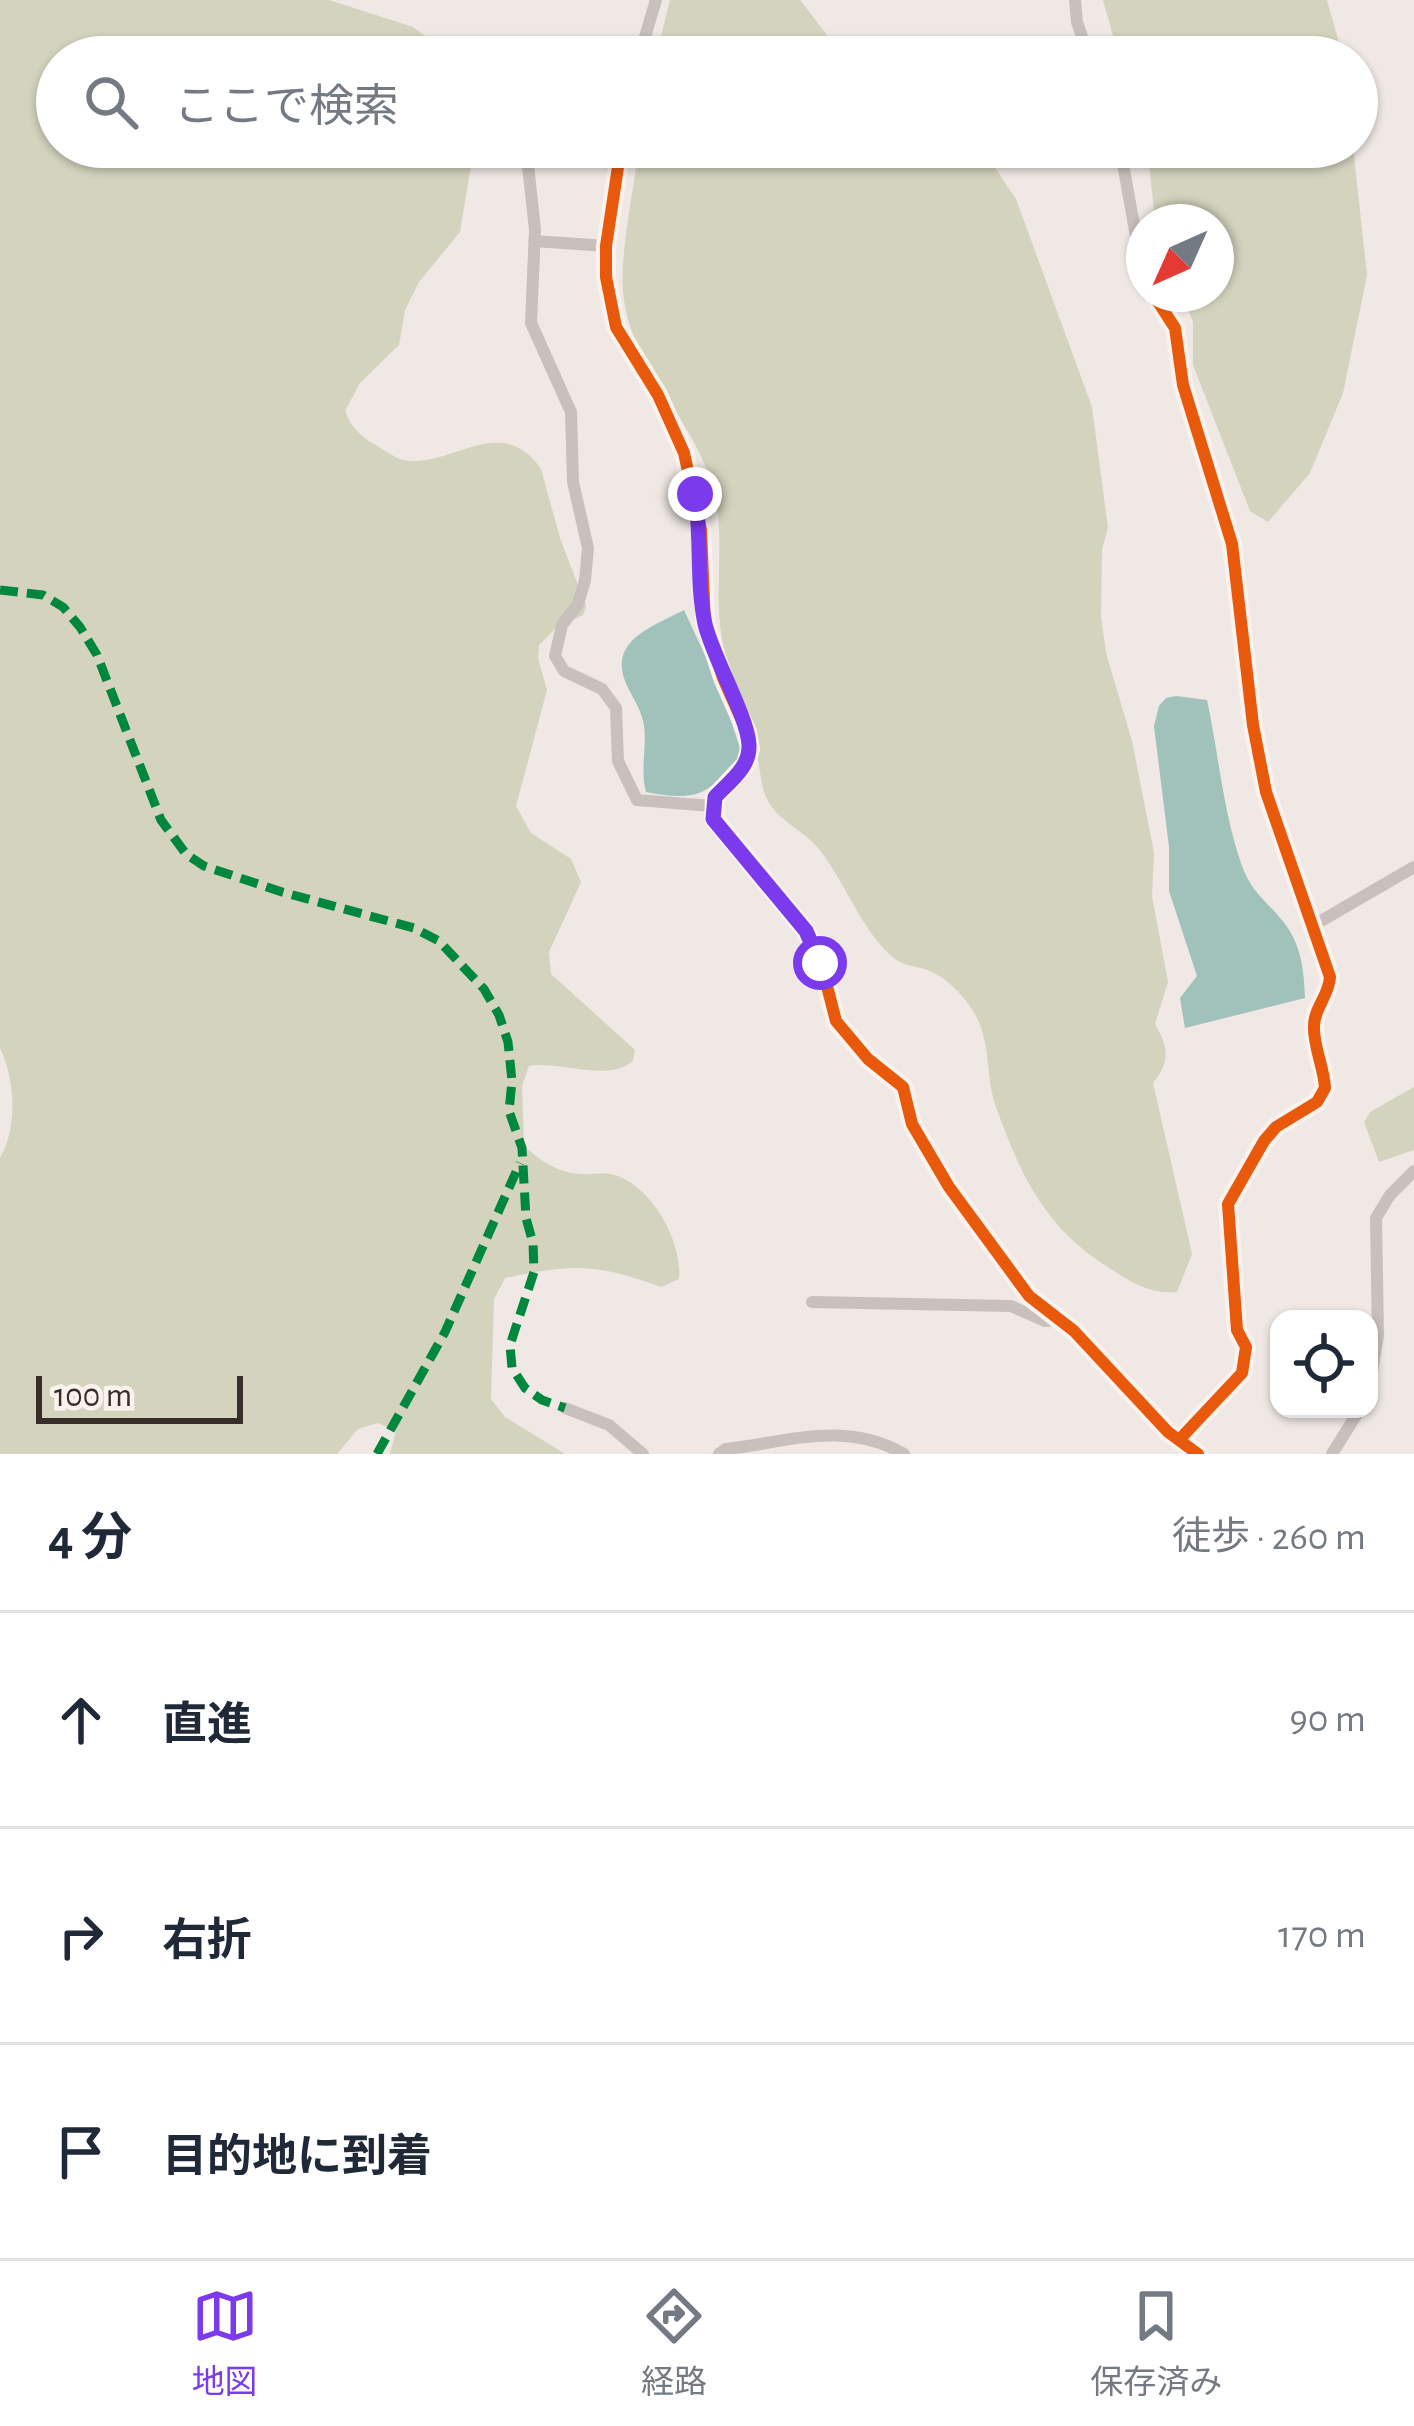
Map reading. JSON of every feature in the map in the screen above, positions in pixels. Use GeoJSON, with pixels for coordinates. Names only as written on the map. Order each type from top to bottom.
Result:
{"type":"FeatureCollection","features":[{"type":"Feature","properties":{"kind":"street"},"geometry":{"type":"LineString","coordinates":[[645,36],[656,0]]}},
{"type":"Feature","properties":{"kind":"street"},"geometry":{"type":"LineString","coordinates":[[1075,0],[1082,36]]}},
{"type":"Feature","properties":{"kind":"street"},"geometry":{"type":"LineString","coordinates":[[528,168],[534,241],[531,323],[571,412],[573,482],[587,548],[578,604],[562,625],[555,656],[564,671],[602,689],[616,708],[618,760],[637,800],[712,806]]}},
{"type":"Feature","properties":{"kind":"street"},"geometry":{"type":"LineString","coordinates":[[618,168],[606,246],[606,277],[616,327],[658,395],[684,453],[700,530],[705,622],[750,748],[746,764],[715,797],[713,819],[806,931],[836,1021],[847,1038],[902,1087],[912,1124],[949,1187],[1029,1296],[1059,1319],[1198,1454]]}},
{"type":"Feature","properties":{"kind":"street"},"geometry":{"type":"LineString","coordinates":[[1124,168],[1130,204]]}},
{"type":"Feature","properties":{"kind":"street"},"geometry":{"type":"LineString","coordinates":[[534,241],[606,246]]}},
{"type":"Feature","properties":{"kind":"street"},"geometry":{"type":"LineString","coordinates":[[1164,312],[1174,328],[1183,386],[1232,544],[1253,725],[1266,792],[1330,977],[1329,992],[1313,1028],[1325,1088],[1317,1102],[1276,1127],[1264,1141],[1228,1204],[1235,1316],[1246,1347],[1241,1373],[1179,1440]]}},
{"type":"Feature","properties":{"kind":"street"},"geometry":{"type":"LineString","coordinates":[[1314,925],[1414,867]]}},
{"type":"Feature","properties":{"kind":"street"},"geometry":{"type":"LineString","coordinates":[[1378,1310],[1376,1217],[1414,1171]]}},
{"type":"Feature","properties":{"kind":"street"},"geometry":{"type":"LineString","coordinates":[[812,1301],[1011,1306],[1045,1321],[1059,1319]]}},
{"type":"Feature","properties":{"kind":"street"},"geometry":{"type":"LineString","coordinates":[[565,1408],[609,1425],[644,1454]]}},
{"type":"Feature","properties":{"kind":"street"},"geometry":{"type":"LineString","coordinates":[[1332,1454],[1354,1418]]}},
{"type":"Feature","properties":{"kind":"street"},"geometry":{"type":"LineString","coordinates":[[719,1454],[726,1449],[836,1432],[904,1454]]}},
{"type":"Feature","properties":{"kind":"green space"},"geometry":{"type":"Polygon","coordinates":[[[0,0],[329,0],[413,27],[425,36],[36,36],[36,168],[471,168],[460,232],[419,282],[405,310],[399,345],[360,383],[345,411],[361,435],[400,459],[418,461],[491,443],[508,444],[525,452],[541,469],[586,606],[583,615],[554,630],[539,645],[547,690],[516,806],[531,833],[571,859],[581,882],[549,952],[551,974],[635,1050],[633,1061],[611,1070],[529,1066],[522,1086],[524,1146],[558,1169],[611,1174],[639,1189],[670,1232],[679,1279],[661,1287],[584,1268],[505,1278],[494,1299],[491,1399],[505,1417],[565,1454],[390,1454],[396,1431],[378,1423],[358,1429],[337,1454],[0,1454],[0,1158],[10,1132],[12,1103],[0,1048],[0,0]]]}},
{"type":"Feature","properties":{"kind":"green space"},"geometry":{"type":"Polygon","coordinates":[[[670,0],[800,0],[828,36],[661,36],[670,0]]]}},
{"type":"Feature","properties":{"kind":"green space"},"geometry":{"type":"Polygon","coordinates":[[[1103,0],[1327,0],[1337,36],[1113,36],[1103,0]]]}},
{"type":"Feature","properties":{"kind":"green space"},"geometry":{"type":"Polygon","coordinates":[[[636,168],[995,168],[1016,199],[1092,407],[1108,528],[1102,549],[1101,616],[1154,853],[1152,896],[1168,982],[1155,1024],[1165,1061],[1153,1083],[1192,1254],[1177,1292],[1156,1291],[1129,1280],[1086,1252],[1057,1224],[1034,1192],[1007,1136],[975,1014],[937,975],[889,954],[818,848],[767,800],[724,648],[713,488],[692,438],[637,344],[623,291],[636,168]]]}},
{"type":"Feature","properties":{"kind":"green space"},"geometry":{"type":"Polygon","coordinates":[[[1149,168],[1355,168],[1367,275],[1343,393],[1310,473],[1268,522],[1250,511],[1193,365],[1189,312],[1234,312],[1234,204],[1153,204],[1149,168]]]}},
{"type":"Feature","properties":{"kind":"green space"},"geometry":{"type":"Polygon","coordinates":[[[1414,1087],[1414,1150],[1379,1162],[1364,1122],[1370,1112],[1414,1087]]]}},
{"type":"Feature","properties":{"kind":"water"},"geometry":{"type":"Polygon","coordinates":[[[684,610],[721,690],[742,754],[710,787],[679,796],[646,792],[644,725],[622,667],[629,644],[648,628],[684,610]]]}},
{"type":"Feature","properties":{"kind":"water"},"geometry":{"type":"Polygon","coordinates":[[[1176,696],[1207,700],[1242,866],[1254,889],[1293,937],[1305,998],[1185,1028],[1180,998],[1197,976],[1169,891],[1169,847],[1154,726],[1159,706],[1176,696]]]}},
{"type":"Feature","properties":{"kind":"marked path"},"geometry":{"type":"LineString","coordinates":[[0,590],[43,595],[63,607],[80,627],[97,655],[161,820],[186,854],[204,866],[282,892],[414,928],[439,941],[484,989],[508,1042],[509,1111],[522,1148],[526,1218],[533,1243],[534,1272],[510,1345],[512,1368],[525,1388],[565,1408]]}},
{"type":"Feature","properties":{"kind":"marked path"},"geometry":{"type":"LineString","coordinates":[[377,1454],[445,1332],[520,1163]]}},
{"type":"Feature","properties":{"kind":"cycle path"},"geometry":{"type":"LineString","coordinates":[[618,168],[606,246],[606,277],[616,327],[658,395],[684,453],[701,530],[705,623],[750,749],[746,764],[715,797],[714,819],[806,931],[821,963],[836,1021],[868,1059],[903,1087],[912,1124],[949,1187],[1029,1296],[1074,1331],[1168,1432],[1198,1454]]}},
{"type":"Feature","properties":{"kind":"cycle path"},"geometry":{"type":"LineString","coordinates":[[1165,312],[1175,328],[1183,385],[1232,544],[1253,725],[1266,792],[1330,977],[1314,1026],[1325,1088],[1317,1102],[1276,1127],[1264,1141],[1228,1204],[1237,1330],[1246,1347],[1242,1373],[1179,1440]]}},
{"type":"Feature","properties":{"kind":"route"},"geometry":{"type":"LineString","coordinates":[[695,494],[705,622],[750,748],[746,764],[715,797],[713,819],[806,931],[820,963]]}}]}
